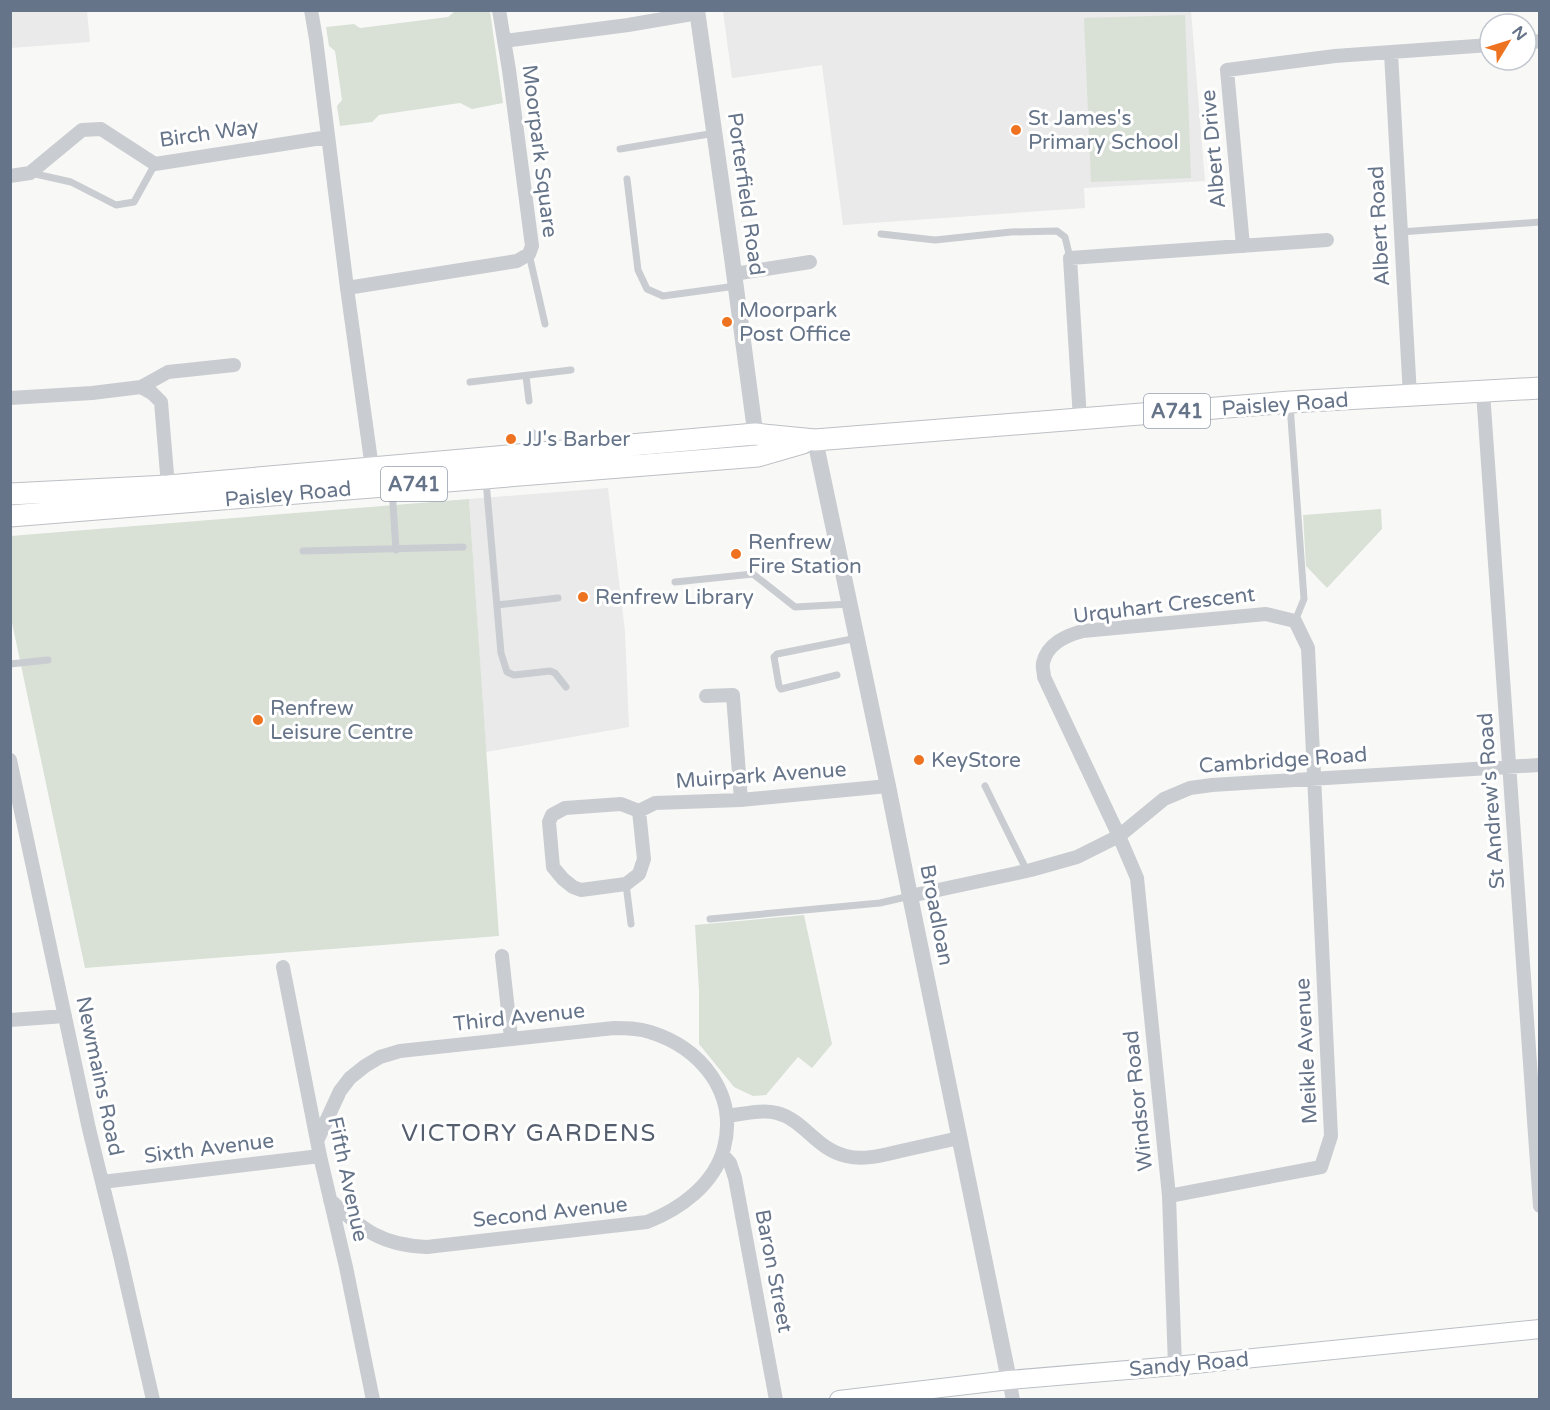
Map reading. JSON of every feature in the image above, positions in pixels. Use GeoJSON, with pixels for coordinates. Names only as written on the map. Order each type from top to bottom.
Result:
{"type":"FeatureCollection","features":[{"type":"Feature","properties":{"kind":"main road","name":"Paisley Road"},"geometry":{"type":"LineString","coordinates":[[10,494],[168,486],[372,468],[534,443],[681,441],[755,434],[815,440],[1290,402],[1539,388]]}},
{"type":"Feature","properties":{"kind":"main road","name":"Paisley Road"},"geometry":{"type":"LineString","coordinates":[[10,516],[758,456],[815,440]]}},
{"type":"Feature","properties":{"kind":"main road","name":"Sandy Road"},"geometry":{"type":"LineString","coordinates":[[839,1400],[1009,1380],[1175,1366],[1539,1329]]}},
{"type":"Feature","properties":{"kind":"street"},"geometry":{"type":"LineString","coordinates":[[311,10],[372,468],[392,486]]}},
{"type":"Feature","properties":{"kind":"street","name":"Moorpark Square"},"geometry":{"type":"LineString","coordinates":[[347,288],[517,261],[529,254],[532,246],[499,10]]}},
{"type":"Feature","properties":{"kind":"street"},"geometry":{"type":"LineString","coordinates":[[504,41],[628,25],[697,12]]}},
{"type":"Feature","properties":{"kind":"street","name":"Porterfield Road"},"geometry":{"type":"LineString","coordinates":[[697,12],[758,456]]}},
{"type":"Feature","properties":{"kind":"street"},"geometry":{"type":"LineString","coordinates":[[1391,53],[1478,46]]}},
{"type":"Feature","properties":{"kind":"street","name":"Albert Road"},"geometry":{"type":"LineString","coordinates":[[1391,53],[1410,396]]}},
{"type":"Feature","properties":{"kind":"street","name":"Albert Drive"},"geometry":{"type":"LineString","coordinates":[[1243,246],[1227,70],[1335,56],[1391,53]]}},
{"type":"Feature","properties":{"kind":"street","name":"Birch Way"},"geometry":{"type":"LineString","coordinates":[[10,177],[30,173],[82,130],[101,129],[155,164],[328,137]]}},
{"type":"Feature","properties":{"kind":"street"},"geometry":{"type":"LineString","coordinates":[[1080,419],[1070,258],[1327,240]]}},
{"type":"Feature","properties":{"kind":"street"},"geometry":{"type":"LineString","coordinates":[[735,280],[810,262]]}},
{"type":"Feature","properties":{"kind":"street"},"geometry":{"type":"LineString","coordinates":[[10,398],[92,393],[141,387],[168,372],[234,365]]}},
{"type":"Feature","properties":{"kind":"street"},"geometry":{"type":"LineString","coordinates":[[141,387],[161,402],[168,486]]}},
{"type":"Feature","properties":{"kind":"street","name":"St Andrew's Road"},"geometry":{"type":"LineString","coordinates":[[1483,392],[1539,1206]]}},
{"type":"Feature","properties":{"kind":"street","name":"Broadloan"},"geometry":{"type":"LineString","coordinates":[[815,440],[1013,1400]]}},
{"type":"Feature","properties":{"kind":"street","name":"Urquhart Crescent"},"geometry":{"type":"LineString","coordinates":[[1119,836],[1044,677],[1043,664],[1048,652],[1059,641],[1071,634],[1083,631],[1266,614],[1295,621]]}},
{"type":"Feature","properties":{"kind":"street"},"geometry":{"type":"LineString","coordinates":[[1295,621],[1308,648],[1314,778]]}},
{"type":"Feature","properties":{"kind":"street"},"geometry":{"type":"LineString","coordinates":[[706,696],[733,694],[741,800]]}},
{"type":"Feature","properties":{"kind":"street","name":"Newmains Road"},"geometry":{"type":"LineString","coordinates":[[10,760],[102,1182],[153,1400]]}},
{"type":"Feature","properties":{"kind":"street","name":"Cambridge Road"},"geometry":{"type":"LineString","coordinates":[[910,896],[1027,871],[1077,857],[1119,836],[1164,799],[1190,788],[1314,778],[1539,765]]}},
{"type":"Feature","properties":{"kind":"street","name":"Meikle Avenue"},"geometry":{"type":"LineString","coordinates":[[1169,1196],[1321,1167],[1331,1136],[1314,778]]}},
{"type":"Feature","properties":{"kind":"street","name":"Muirpark Avenue"},"geometry":{"type":"LineString","coordinates":[[639,811],[655,803],[741,800],[888,786]]}},
{"type":"Feature","properties":{"kind":"street"},"geometry":{"type":"LineString","coordinates":[[621,804],[639,811],[644,859],[639,874],[626,884],[581,890],[562,879],[553,867],[549,822],[552,815],[565,808],[621,804]]}},
{"type":"Feature","properties":{"kind":"street","name":"Windsor Road"},"geometry":{"type":"LineString","coordinates":[[1119,836],[1137,878],[1169,1196],[1175,1366]]}},
{"type":"Feature","properties":{"kind":"street"},"geometry":{"type":"LineString","coordinates":[[502,956],[511,1038]]}},
{"type":"Feature","properties":{"kind":"street","name":"Fifth Avenue"},"geometry":{"type":"LineString","coordinates":[[283,967],[320,1156],[373,1400]]}},
{"type":"Feature","properties":{"kind":"street"},"geometry":{"type":"LineString","coordinates":[[10,1020],[65,1016]]}},
{"type":"Feature","properties":{"kind":"street","name":"Third Avenue"},"geometry":{"type":"LineString","coordinates":[[317,1141],[340,1091],[350,1078],[380,1057],[400,1051],[614,1028],[649,1031],[678,1044],[691,1053],[705,1066],[716,1082],[724,1099],[727,1116]]}},
{"type":"Feature","properties":{"kind":"street"},"geometry":{"type":"LineString","coordinates":[[727,1116],[760,1112],[784,1115],[819,1144],[847,1157],[874,1157],[959,1138]]}},
{"type":"Feature","properties":{"kind":"street","name":"Second Avenue"},"geometry":{"type":"LineString","coordinates":[[330,1200],[355,1223],[386,1241],[407,1246],[427,1247],[647,1222],[681,1205],[707,1180],[722,1154],[727,1116]]}},
{"type":"Feature","properties":{"kind":"street","name":"Baron Street"},"geometry":{"type":"LineString","coordinates":[[722,1154],[730,1163],[735,1178],[776,1400]]}},
{"type":"Feature","properties":{"kind":"street","name":"Sixth Avenue"},"geometry":{"type":"LineString","coordinates":[[102,1182],[320,1156]]}},
{"type":"Feature","properties":{"kind":"lane"},"geometry":{"type":"LineString","coordinates":[[620,149],[715,133]]}},
{"type":"Feature","properties":{"kind":"lane"},"geometry":{"type":"LineString","coordinates":[[30,173],[71,182],[116,205],[134,202],[155,164]]}},
{"type":"Feature","properties":{"kind":"lane"},"geometry":{"type":"LineString","coordinates":[[627,179],[638,270],[647,289],[663,296],[735,280]]}},
{"type":"Feature","properties":{"kind":"lane"},"geometry":{"type":"LineString","coordinates":[[1400,231],[1539,222]]}},
{"type":"Feature","properties":{"kind":"lane"},"geometry":{"type":"LineString","coordinates":[[881,234],[935,240],[1011,232],[1057,231],[1065,237],[1070,258]]}},
{"type":"Feature","properties":{"kind":"lane"},"geometry":{"type":"LineString","coordinates":[[529,254],[545,324]]}},
{"type":"Feature","properties":{"kind":"lane"},"geometry":{"type":"LineString","coordinates":[[470,382],[571,370]]}},
{"type":"Feature","properties":{"kind":"lane"},"geometry":{"type":"LineString","coordinates":[[526,376],[529,401]]}},
{"type":"Feature","properties":{"kind":"lane"},"geometry":{"type":"LineString","coordinates":[[1290,402],[1304,599],[1295,621]]}},
{"type":"Feature","properties":{"kind":"lane"},"geometry":{"type":"LineString","coordinates":[[681,441],[685,462]]}},
{"type":"Feature","properties":{"kind":"lane"},"geometry":{"type":"LineString","coordinates":[[486,478],[501,653],[507,672],[514,675],[550,671],[555,673],[566,687]]}},
{"type":"Feature","properties":{"kind":"lane"},"geometry":{"type":"LineString","coordinates":[[392,486],[396,550]]}},
{"type":"Feature","properties":{"kind":"lane"},"geometry":{"type":"LineString","coordinates":[[303,551],[463,547]]}},
{"type":"Feature","properties":{"kind":"lane"},"geometry":{"type":"LineString","coordinates":[[675,582],[753,574],[795,607],[850,604]]}},
{"type":"Feature","properties":{"kind":"lane"},"geometry":{"type":"LineString","coordinates":[[496,605],[558,598]]}},
{"type":"Feature","properties":{"kind":"lane"},"geometry":{"type":"LineString","coordinates":[[837,675],[781,689],[774,657],[777,654],[857,639]]}},
{"type":"Feature","properties":{"kind":"lane"},"geometry":{"type":"LineString","coordinates":[[10,664],[48,660]]}},
{"type":"Feature","properties":{"kind":"lane"},"geometry":{"type":"LineString","coordinates":[[985,786],[1027,871]]}},
{"type":"Feature","properties":{"kind":"lane"},"geometry":{"type":"LineString","coordinates":[[626,884],[631,924]]}},
{"type":"Feature","properties":{"kind":"lane"},"geometry":{"type":"LineString","coordinates":[[710,919],[880,903],[910,896]]}},
{"type":"Feature","properties":{"kind":"shaded area"},"geometry":{"type":"Polygon","coordinates":[[[11,10],[87,11],[90,42],[11,48],[11,10]]]}},
{"type":"Feature","properties":{"kind":"shaded area"},"geometry":{"type":"Polygon","coordinates":[[[490,11],[503,103],[472,109],[460,103],[379,115],[372,122],[340,126],[337,106],[342,100],[335,51],[329,46],[326,27],[354,24],[360,28],[448,17],[454,12],[490,11]]]}},
{"type":"Feature","properties":{"kind":"shaded area","name":"St James's Primary School"},"geometry":{"type":"Polygon","coordinates":[[[723,11],[1191,11],[1205,181],[1084,188],[1085,208],[843,225],[822,65],[732,78],[723,11]]]}},
{"type":"Feature","properties":{"kind":"shaded area"},"geometry":{"type":"Polygon","coordinates":[[[1185,15],[1191,178],[1091,182],[1084,18],[1185,15]]]}},
{"type":"Feature","properties":{"kind":"shaded area"},"geometry":{"type":"Polygon","coordinates":[[[608,488],[625,632],[629,727],[486,752],[469,499],[608,488]]]}},
{"type":"Feature","properties":{"kind":"shaded area","name":"Renfrew Leisure Centre"},"geometry":{"type":"Polygon","coordinates":[[[469,499],[499,936],[85,968],[11,618],[10,536],[469,499]]]}},
{"type":"Feature","properties":{"kind":"shaded area"},"geometry":{"type":"Polygon","coordinates":[[[1381,509],[1382,529],[1327,588],[1306,566],[1303,515],[1381,509]]]}},
{"type":"Feature","properties":{"kind":"shaded area"},"geometry":{"type":"Polygon","coordinates":[[[804,915],[832,1044],[812,1068],[798,1057],[766,1095],[753,1096],[734,1087],[699,1044],[695,925],[804,915]]]}},
{"type":"Feature","properties":{"kind":"place","name":"St James's Primary School"},"geometry":{"type":"Point","coordinates":[1016,130]}},
{"type":"Feature","properties":{"kind":"place","name":"Moorpark Post Office"},"geometry":{"type":"Point","coordinates":[727,322]}},
{"type":"Feature","properties":{"kind":"place","name":"JJ's Barber"},"geometry":{"type":"Point","coordinates":[511,439]}},
{"type":"Feature","properties":{"kind":"place","name":"Renfrew Fire Station"},"geometry":{"type":"Point","coordinates":[736,554]}},
{"type":"Feature","properties":{"kind":"place","name":"Renfrew Library"},"geometry":{"type":"Point","coordinates":[583,597]}},
{"type":"Feature","properties":{"kind":"place","name":"Renfrew Leisure Centre"},"geometry":{"type":"Point","coordinates":[258,720]}},
{"type":"Feature","properties":{"kind":"place","name":"KeyStore"},"geometry":{"type":"Point","coordinates":[919,760]}},
{"type":"Feature","properties":{"kind":"district","name":"VICTORY GARDENS"},"geometry":{"type":"Point","coordinates":[529,1133]}}]}
